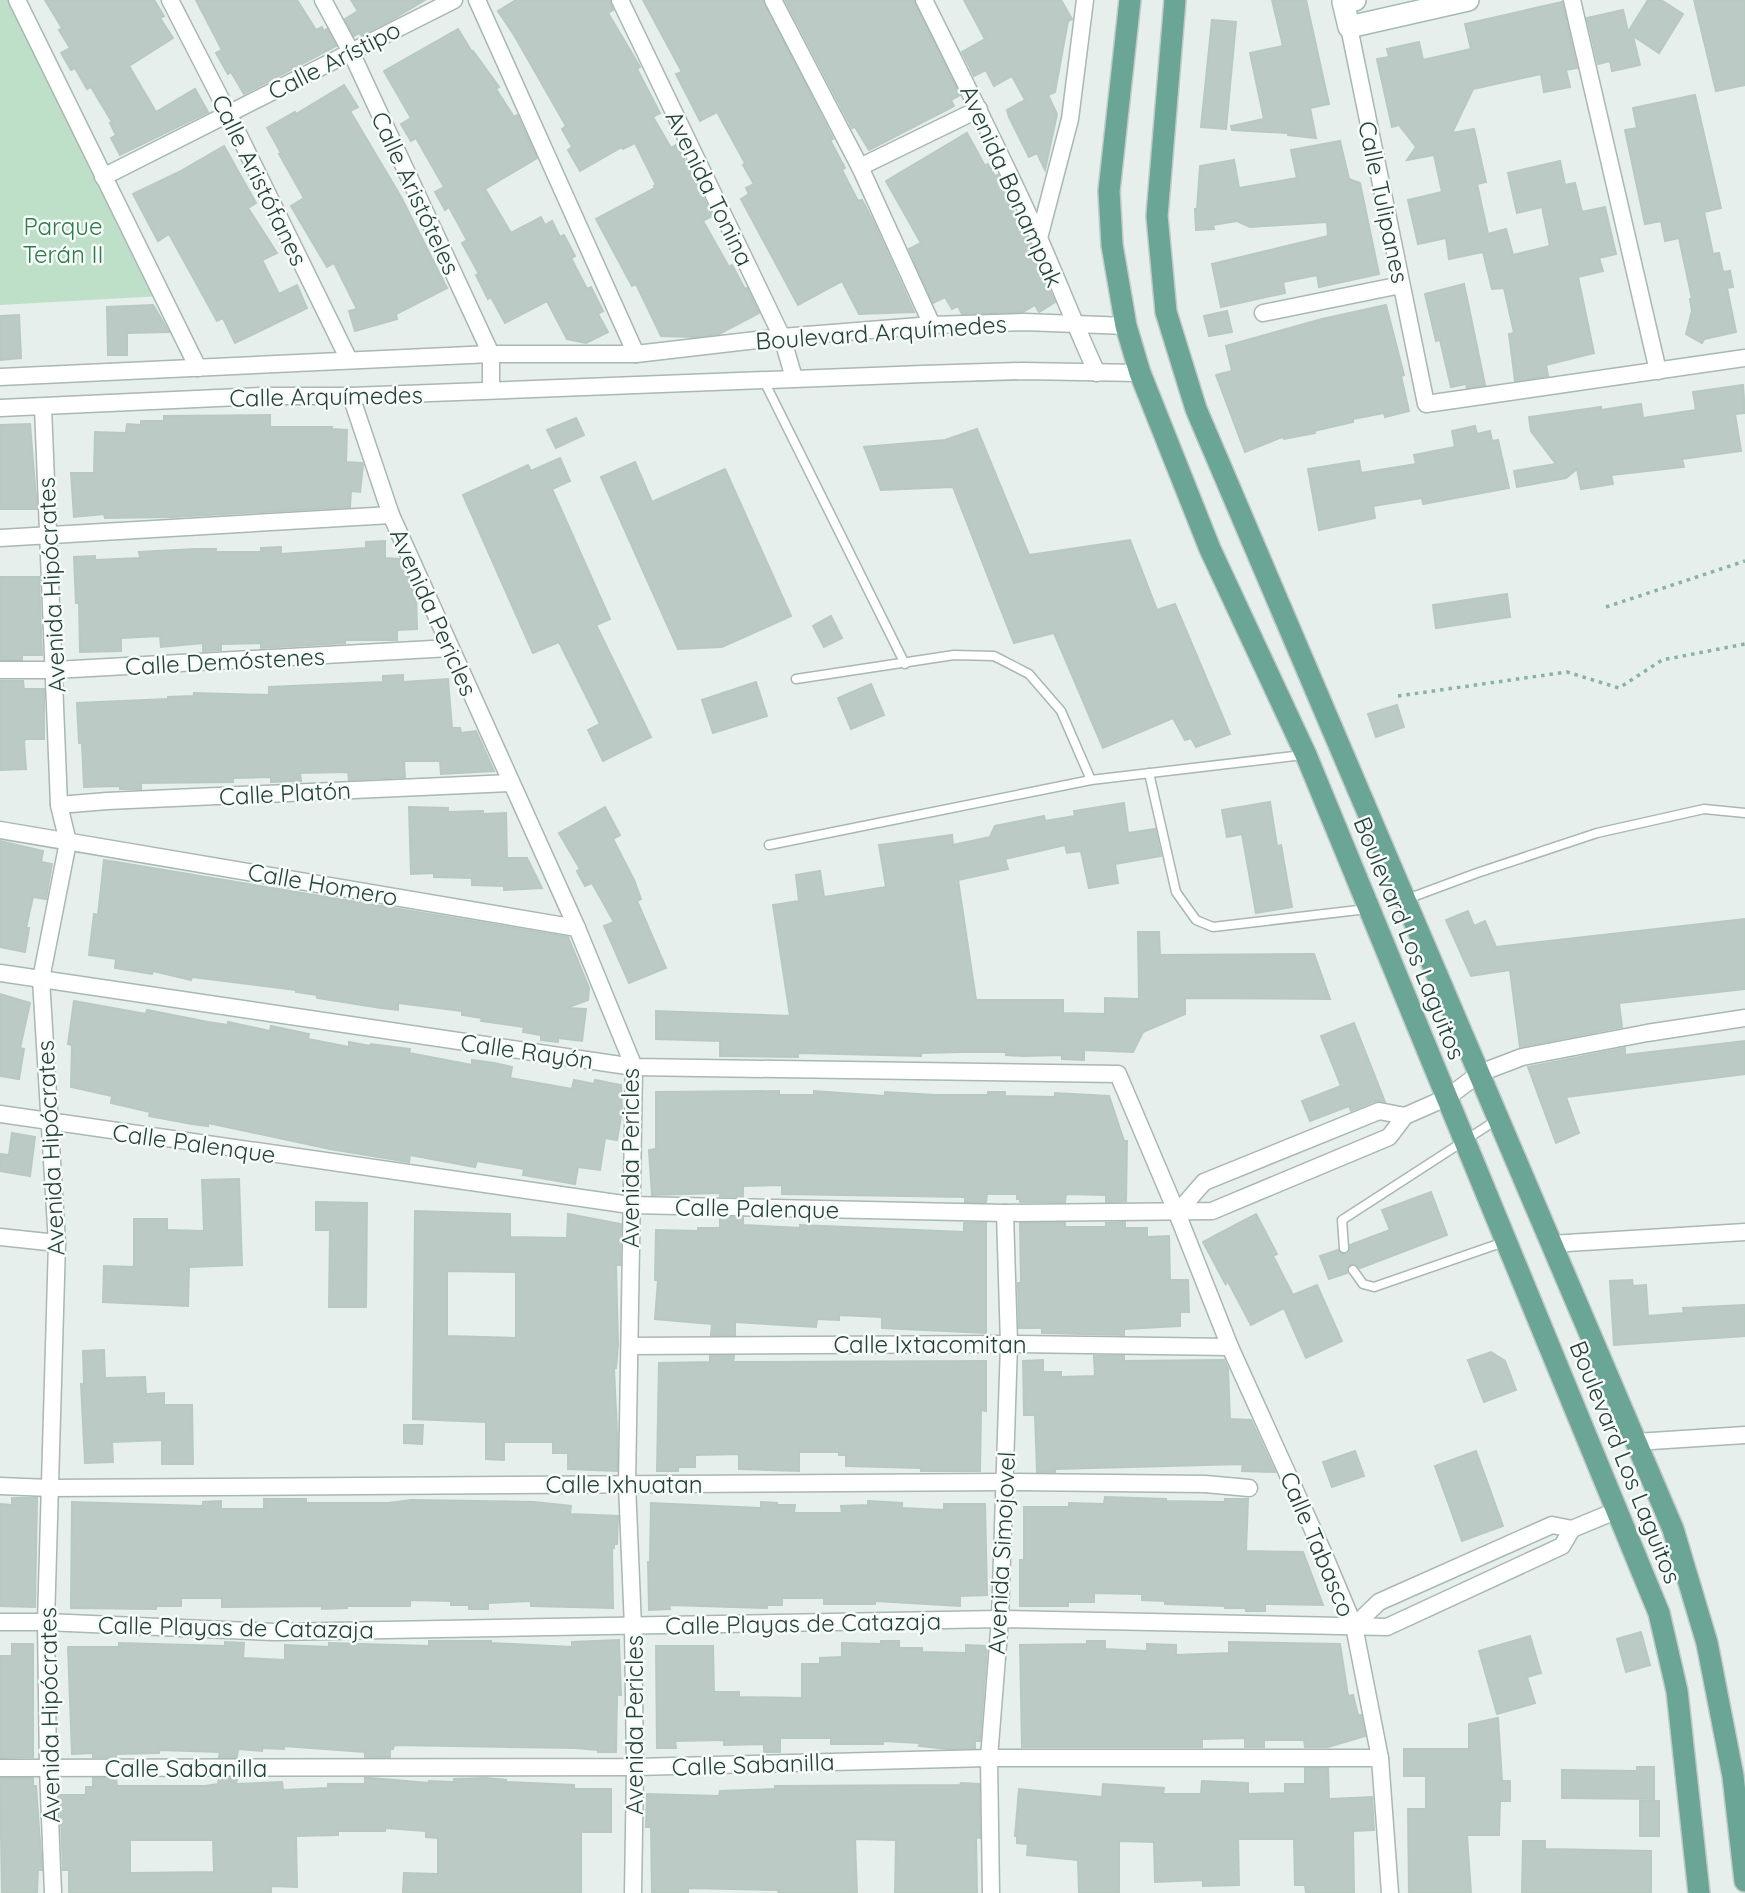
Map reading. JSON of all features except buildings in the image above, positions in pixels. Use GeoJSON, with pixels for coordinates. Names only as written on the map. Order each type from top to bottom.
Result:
{"type":"FeatureCollection","features":[{"type":"Feature","properties":{"kind":"main road","name":"Boulevard Los Laguitos"},"geometry":{"type":"LineString","coordinates":[[1130,0],[1109,191],[1112,245],[1126,326],[1140,373],[1210,549],[1306,755],[1659,1613],[1677,1691],[1699,1893]]}},
{"type":"Feature","properties":{"kind":"main road","name":"Boulevard Los Laguitos"},"geometry":{"type":"LineString","coordinates":[[1175,0],[1157,216],[1166,312],[1196,409],[1407,899],[1673,1529],[1707,1643],[1739,1774],[1745,1881]]}},
{"type":"Feature","properties":{"kind":"street"},"geometry":{"type":"LineString","coordinates":[[17,0],[198,368]]}},
{"type":"Feature","properties":{"kind":"street","name":"Calle Aristófanes"},"geometry":{"type":"LineString","coordinates":[[170,0],[349,360]]}},
{"type":"Feature","properties":{"kind":"street","name":"Calle Aristóteles"},"geometry":{"type":"LineString","coordinates":[[323,0],[351,52],[491,354],[491,390]]}},
{"type":"Feature","properties":{"kind":"street","name":"Calle Arístipo"},"geometry":{"type":"LineString","coordinates":[[103,177],[454,0]]}},
{"type":"Feature","properties":{"kind":"street"},"geometry":{"type":"LineString","coordinates":[[478,0],[635,354]]}},
{"type":"Feature","properties":{"kind":"street","name":"Avenida Tonina"},"geometry":{"type":"LineString","coordinates":[[620,0],[782,337],[794,378]]}},
{"type":"Feature","properties":{"kind":"street"},"geometry":{"type":"LineString","coordinates":[[773,0],[860,167],[932,325]]}},
{"type":"Feature","properties":{"kind":"street","name":"Avenida Bonampak"},"geometry":{"type":"LineString","coordinates":[[925,0],[1039,238],[1073,323],[1097,373]]}},
{"type":"Feature","properties":{"kind":"street"},"geometry":{"type":"LineString","coordinates":[[1349,27],[1468,0]]}},
{"type":"Feature","properties":{"kind":"street"},"geometry":{"type":"LineString","coordinates":[[1572,0],[1658,371],[1745,358]]}},
{"type":"Feature","properties":{"kind":"street"},"geometry":{"type":"LineString","coordinates":[[1039,238],[1070,119],[1084,1]]}},
{"type":"Feature","properties":{"kind":"street","name":"Calle Tulipanes"},"geometry":{"type":"LineString","coordinates":[[1347,1],[1349,27],[1426,404],[1658,371]]}},
{"type":"Feature","properties":{"kind":"street"},"geometry":{"type":"LineString","coordinates":[[860,167],[979,109]]}},
{"type":"Feature","properties":{"kind":"street"},"geometry":{"type":"LineString","coordinates":[[1263,313],[1401,285]]}},
{"type":"Feature","properties":{"kind":"street","name":"Boulevard Arquímedes"},"geometry":{"type":"LineString","coordinates":[[635,354],[782,337],[932,325],[1025,322],[1126,326]]}},
{"type":"Feature","properties":{"kind":"street","name":"Calle Arquímedes"},"geometry":{"type":"LineString","coordinates":[[0,377],[491,354],[635,354]]}},
{"type":"Feature","properties":{"kind":"street"},"geometry":{"type":"LineString","coordinates":[[259,365],[261,396]]}},
{"type":"Feature","properties":{"kind":"street","name":"Boulevard Arquímedes"},"geometry":{"type":"LineString","coordinates":[[651,385],[1022,371],[1140,373]]}},
{"type":"Feature","properties":{"kind":"street","name":"Calle Arquímedes"},"geometry":{"type":"LineString","coordinates":[[0,408],[261,396],[351,397],[651,385]]}},
{"type":"Feature","properties":{"kind":"street","name":"Avenida Pericles"},"geometry":{"type":"LineString","coordinates":[[351,397],[391,515],[577,928],[634,1067],[627,1484],[633,1627],[633,1893]]}},
{"type":"Feature","properties":{"kind":"street","name":"Avenida Hipócrates"},"geometry":{"type":"LineString","coordinates":[[43,407],[59,805],[68,842],[41,979],[57,1243],[46,1622],[53,1893]]}},
{"type":"Feature","properties":{"kind":"street"},"geometry":{"type":"LineString","coordinates":[[0,538],[391,515]]}},
{"type":"Feature","properties":{"kind":"street","name":"Calle Demóstenes"},"geometry":{"type":"LineString","coordinates":[[0,670],[55,670],[450,648]]}},
{"type":"Feature","properties":{"kind":"street","name":"Calle Platón"},"geometry":{"type":"LineString","coordinates":[[59,805],[511,783]]}},
{"type":"Feature","properties":{"kind":"street","name":"Calle Homero"},"geometry":{"type":"LineString","coordinates":[[0,830],[577,928]]}},
{"type":"Feature","properties":{"kind":"street","name":"Calle Rayón"},"geometry":{"type":"LineString","coordinates":[[0,973],[634,1067],[1118,1074],[1177,1213]]}},
{"type":"Feature","properties":{"kind":"street"},"geometry":{"type":"LineString","coordinates":[[1177,1213],[1205,1182],[1379,1111],[1405,1116],[1448,1097],[1480,1073],[1522,1057],[1647,1032],[1745,1018]]}},
{"type":"Feature","properties":{"kind":"street","name":"Calle Palenque"},"geometry":{"type":"LineString","coordinates":[[0,1114],[630,1205],[1005,1213],[1212,1211],[1389,1137],[1405,1116]]}},
{"type":"Feature","properties":{"kind":"street","name":"Avenida Simojovel"},"geometry":{"type":"LineString","coordinates":[[990,1893],[989,1758],[1000,1619],[1009,1344],[1005,1213]]}},
{"type":"Feature","properties":{"kind":"street","name":"Calle Tabasco"},"geometry":{"type":"LineString","coordinates":[[1177,1213],[1230,1348],[1354,1626],[1380,1758],[1390,1893]]}},
{"type":"Feature","properties":{"kind":"street"},"geometry":{"type":"LineString","coordinates":[[1551,1244],[1745,1231]]}},
{"type":"Feature","properties":{"kind":"street"},"geometry":{"type":"LineString","coordinates":[[0,1237],[57,1243]]}},
{"type":"Feature","properties":{"kind":"street","name":"Calle Ixtacomitan"},"geometry":{"type":"LineString","coordinates":[[630,1346],[1009,1344],[1230,1348]]}},
{"type":"Feature","properties":{"kind":"street"},"geometry":{"type":"LineString","coordinates":[[1636,1442],[1745,1435]]}},
{"type":"Feature","properties":{"kind":"street","name":"Calle Ixhuatan"},"geometry":{"type":"LineString","coordinates":[[0,1486],[50,1488],[1005,1482],[1249,1488]]}},
{"type":"Feature","properties":{"kind":"street","name":"Calle Playas de Catazaja"},"geometry":{"type":"LineString","coordinates":[[1354,1626],[1379,1602],[1552,1525],[1573,1529],[1618,1510]]}},
{"type":"Feature","properties":{"kind":"street","name":"Calle Playas de Catazaja"},"geometry":{"type":"LineString","coordinates":[[0,1622],[274,1632],[1000,1619],[1387,1627],[1562,1546],[1573,1529]]}},
{"type":"Feature","properties":{"kind":"street","name":"Calle Sabanilla"},"geometry":{"type":"LineString","coordinates":[[0,1768],[635,1767],[989,1758],[1380,1758]]}},
{"type":"Feature","properties":{"kind":"lane"},"geometry":{"type":"LineString","coordinates":[[763,379],[905,664]]}},
{"type":"Feature","properties":{"kind":"lane"},"geometry":{"type":"LineString","coordinates":[[796,679],[954,655],[994,656],[1029,674],[1061,711],[1091,780]]}},
{"type":"Feature","properties":{"kind":"lane"},"geometry":{"type":"LineString","coordinates":[[769,845],[1091,780],[1306,755]]}},
{"type":"Feature","properties":{"kind":"lane"},"geometry":{"type":"LineString","coordinates":[[1149,773],[1176,892],[1196,920],[1213,927],[1370,908]]}},
{"type":"Feature","properties":{"kind":"lane"},"geometry":{"type":"LineString","coordinates":[[1407,899],[1597,833],[1704,809],[1745,813]]}},
{"type":"Feature","properties":{"kind":"lane"},"geometry":{"type":"LineString","coordinates":[[1344,1248],[1342,1220],[1499,1118]]}},
{"type":"Feature","properties":{"kind":"lane"},"geometry":{"type":"LineString","coordinates":[[1353,1270],[1363,1284],[1374,1287],[1507,1241]]}},
{"type":"Feature","properties":{"kind":"path"},"geometry":{"type":"LineString","coordinates":[[1606,607],[1745,561]]}},
{"type":"Feature","properties":{"kind":"path"},"geometry":{"type":"LineString","coordinates":[[1398,696],[1567,672],[1619,688],[1662,660],[1745,644]]}},
{"type":"Feature","properties":{"kind":"green space","name":"Parque Terán II"},"geometry":{"type":"Polygon","coordinates":[[[0,0],[12,0],[162,296],[0,305],[0,0]]]}}]}
